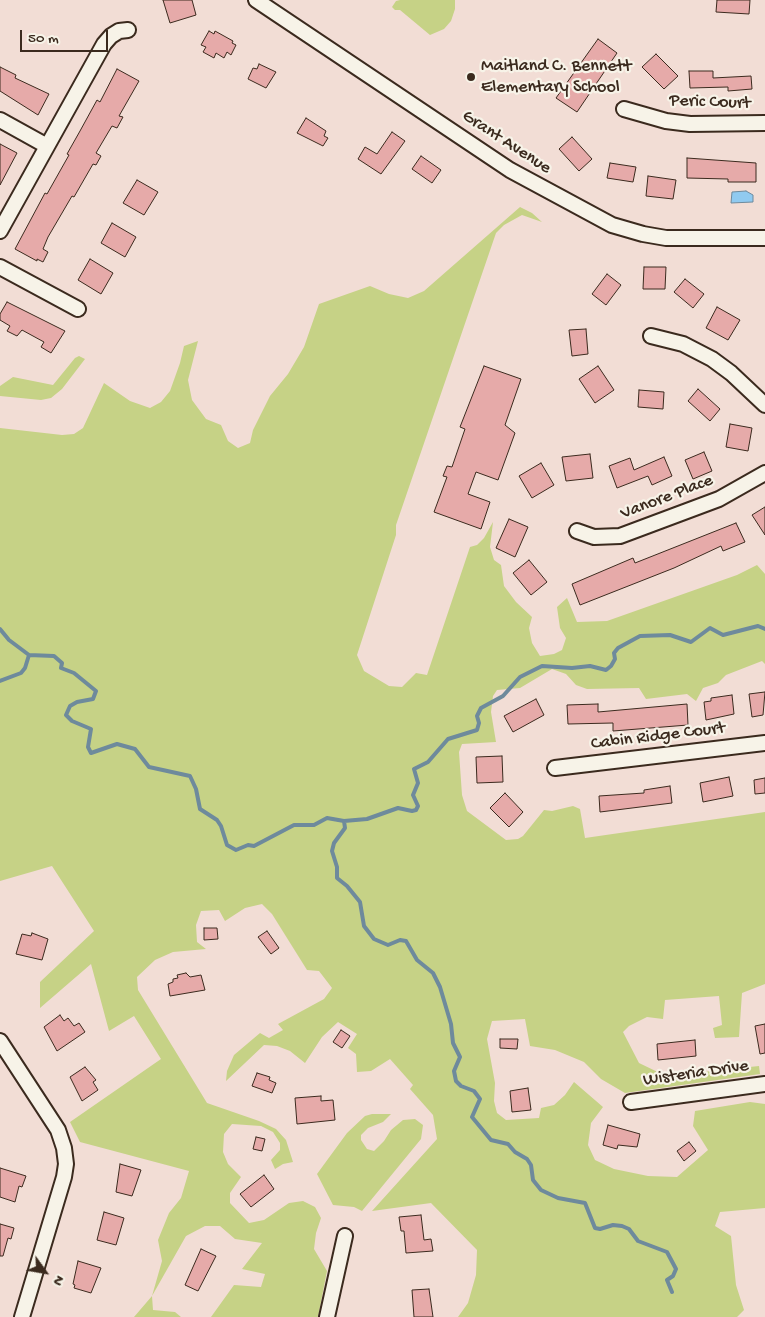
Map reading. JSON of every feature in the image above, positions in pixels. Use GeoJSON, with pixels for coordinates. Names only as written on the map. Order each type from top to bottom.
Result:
{"type":"FeatureCollection","features":[{"type":"Feature","properties":{"kind":"street","name":"Grant Avenue"},"geometry":{"type":"LineString","coordinates":[[256,0],[510,170],[612,224],[643,234],[666,238],[765,238]]}},
{"type":"Feature","properties":{"kind":"street"},"geometry":{"type":"LineString","coordinates":[[0,231],[104,44],[119,31],[128,30]]}},
{"type":"Feature","properties":{"kind":"street","name":"Peric Court"},"geometry":{"type":"LineString","coordinates":[[624,110],[666,121],[690,124],[765,123]]}},
{"type":"Feature","properties":{"kind":"street"},"geometry":{"type":"LineString","coordinates":[[0,120],[47,146]]}},
{"type":"Feature","properties":{"kind":"street"},"geometry":{"type":"LineString","coordinates":[[0,267],[78,309]]}},
{"type":"Feature","properties":{"kind":"street"},"geometry":{"type":"LineString","coordinates":[[651,336],[683,344],[712,359],[732,373],[765,406]]}},
{"type":"Feature","properties":{"kind":"street","name":"Vanore Place"},"geometry":{"type":"LineString","coordinates":[[577,531],[594,536],[620,536],[719,500],[765,473]]}},
{"type":"Feature","properties":{"kind":"street","name":"Cabin Ridge Court"},"geometry":{"type":"LineString","coordinates":[[555,768],[765,742]]}},
{"type":"Feature","properties":{"kind":"street"},"geometry":{"type":"LineString","coordinates":[[0,1041],[58,1130],[65,1156],[64,1177],[22,1317]]}},
{"type":"Feature","properties":{"kind":"street","name":"Wisteria Drive"},"geometry":{"type":"LineString","coordinates":[[632,1102],[765,1084]]}},
{"type":"Feature","properties":{"kind":"street"},"geometry":{"type":"LineString","coordinates":[[327,1317],[345,1236]]}},
{"type":"Feature","properties":{"kind":"green space"},"geometry":{"type":"Polygon","coordinates":[[[455,0],[455,9],[451,21],[444,29],[430,35],[400,10],[395,10],[392,7],[396,1],[455,0]]]}},
{"type":"Feature","properties":{"kind":"green space"},"geometry":{"type":"Polygon","coordinates":[[[520,207],[532,213],[542,222],[522,215],[504,225],[496,233],[396,525],[396,535],[357,655],[364,671],[389,686],[402,687],[416,673],[427,675],[470,547],[477,545],[484,538],[493,522],[490,547],[494,560],[501,565],[504,586],[516,602],[532,617],[529,628],[532,643],[540,656],[554,654],[562,650],[566,638],[560,628],[557,607],[567,598],[577,622],[607,621],[737,575],[757,565],[765,574],[765,664],[762,661],[726,675],[718,683],[703,688],[696,701],[687,694],[646,699],[639,688],[587,689],[576,685],[566,674],[552,669],[520,688],[497,690],[493,696],[491,712],[496,742],[462,744],[459,752],[462,795],[467,811],[506,840],[518,839],[523,836],[544,810],[552,811],[573,806],[580,809],[585,838],[765,812],[765,984],[742,993],[739,1037],[715,1038],[713,1028],[722,1025],[719,996],[665,1000],[663,1019],[647,1017],[629,1026],[623,1032],[639,1063],[666,1076],[759,1066],[760,1074],[625,1093],[601,1079],[584,1062],[555,1050],[530,1046],[525,1019],[492,1021],[487,1039],[495,1083],[494,1101],[497,1113],[506,1120],[539,1118],[541,1108],[554,1105],[565,1095],[574,1082],[603,1107],[591,1123],[588,1145],[595,1160],[614,1169],[648,1176],[677,1177],[708,1150],[693,1126],[695,1111],[750,1102],[765,1104],[765,1208],[720,1212],[715,1226],[731,1236],[736,1285],[744,1310],[737,1317],[458,1317],[468,1303],[476,1275],[477,1250],[431,1203],[372,1211],[437,1139],[433,1115],[410,1089],[413,1085],[390,1059],[371,1071],[357,1072],[356,1054],[348,1048],[357,1034],[338,1022],[322,1037],[305,1063],[290,1051],[277,1046],[264,1045],[226,1081],[227,1071],[234,1055],[260,1033],[269,1038],[283,1030],[278,1024],[324,999],[332,988],[319,971],[307,970],[272,914],[262,904],[245,908],[225,921],[219,910],[201,911],[196,925],[197,942],[206,949],[173,952],[155,960],[137,977],[138,990],[207,1103],[259,1121],[276,1129],[286,1140],[293,1162],[283,1164],[275,1169],[271,1160],[280,1150],[280,1143],[273,1132],[261,1126],[232,1124],[224,1134],[223,1152],[228,1164],[241,1177],[230,1193],[230,1203],[249,1223],[264,1220],[289,1203],[303,1201],[315,1207],[321,1218],[316,1233],[314,1249],[327,1271],[318,1317],[211,1317],[234,1285],[261,1287],[265,1274],[242,1269],[262,1243],[235,1239],[220,1226],[205,1226],[186,1236],[152,1296],[162,1261],[158,1240],[169,1213],[181,1198],[189,1171],[80,1142],[70,1122],[161,1059],[134,1016],[109,1031],[91,964],[40,1008],[40,982],[94,931],[52,866],[0,881],[0,428],[62,435],[74,434],[83,428],[104,383],[130,401],[150,408],[161,402],[170,391],[184,346],[198,341],[188,380],[192,400],[206,419],[221,425],[228,441],[238,448],[250,443],[253,430],[270,396],[288,374],[304,347],[319,304],[370,286],[389,294],[408,298],[424,291],[520,207]]]}},
{"type":"Feature","properties":{"kind":"green space"},"geometry":{"type":"Polygon","coordinates":[[[79,356],[85,359],[62,389],[51,398],[41,400],[0,396],[0,386],[13,377],[53,385],[75,358],[79,356]]]}},
{"type":"Feature","properties":{"kind":"green space"},"geometry":{"type":"Polygon","coordinates":[[[391,1114],[383,1122],[368,1128],[361,1135],[361,1140],[367,1149],[374,1151],[391,1130],[403,1120],[415,1119],[423,1125],[421,1139],[362,1211],[354,1207],[333,1205],[317,1174],[347,1133],[365,1116],[391,1114]]]}},
{"type":"Feature","properties":{"kind":"green space"},"geometry":{"type":"Polygon","coordinates":[[[152,1296],[153,1310],[175,1312],[181,1317],[134,1317],[152,1296]]]}},
{"type":"Feature","properties":{"kind":"water"},"geometry":{"type":"Polygon","coordinates":[[[746,191],[753,195],[753,202],[731,203],[732,192],[746,191]]]}},
{"type":"Feature","properties":{"kind":"building"},"geometry":{"type":"Polygon","coordinates":[[[163,0],[192,0],[196,15],[170,23],[163,0]]]}},
{"type":"Feature","properties":{"kind":"building"},"geometry":{"type":"Polygon","coordinates":[[[717,0],[750,0],[749,14],[716,12],[717,0]]]}},
{"type":"Feature","properties":{"kind":"building"},"geometry":{"type":"Polygon","coordinates":[[[209,31],[214,34],[215,31],[233,41],[232,43],[236,45],[231,55],[227,52],[224,58],[216,53],[214,58],[203,52],[206,47],[201,45],[209,31]]]}},
{"type":"Feature","properties":{"kind":"building"},"geometry":{"type":"Polygon","coordinates":[[[598,39],[617,53],[577,112],[556,98],[598,39]]]}},
{"type":"Feature","properties":{"kind":"building"},"geometry":{"type":"Polygon","coordinates":[[[656,54],[678,76],[664,89],[642,67],[656,54]]]}},
{"type":"Feature","properties":{"kind":"building"},"geometry":{"type":"Polygon","coordinates":[[[259,64],[276,72],[266,88],[248,79],[253,68],[257,69],[259,64]]]}},
{"type":"Feature","properties":{"kind":"building"},"geometry":{"type":"Polygon","coordinates":[[[0,67],[16,75],[15,78],[49,94],[38,115],[0,91],[0,67]]]}},
{"type":"Feature","properties":{"kind":"building"},"geometry":{"type":"Polygon","coordinates":[[[117,69],[139,81],[119,116],[123,117],[117,128],[112,126],[96,153],[101,156],[96,165],[93,164],[48,237],[43,249],[48,252],[43,262],[37,259],[37,261],[15,249],[45,193],[47,194],[69,155],[67,154],[97,100],[100,102],[117,69]]]}},
{"type":"Feature","properties":{"kind":"building"},"geometry":{"type":"Polygon","coordinates":[[[689,71],[713,71],[713,78],[751,76],[752,89],[728,91],[728,87],[690,88],[689,71]]]}},
{"type":"Feature","properties":{"kind":"building"},"geometry":{"type":"Polygon","coordinates":[[[306,118],[326,131],[324,136],[328,138],[323,146],[297,133],[306,118]]]}},
{"type":"Feature","properties":{"kind":"building"},"geometry":{"type":"Polygon","coordinates":[[[392,132],[405,141],[381,174],[358,159],[365,147],[377,154],[392,132]]]}},
{"type":"Feature","properties":{"kind":"building"},"geometry":{"type":"Polygon","coordinates":[[[572,137],[592,159],[579,171],[559,149],[572,137]]]}},
{"type":"Feature","properties":{"kind":"building"},"geometry":{"type":"Polygon","coordinates":[[[0,144],[17,153],[0,185],[0,144]]]}},
{"type":"Feature","properties":{"kind":"building"},"geometry":{"type":"Polygon","coordinates":[[[421,156],[441,170],[432,183],[412,169],[421,156]]]}},
{"type":"Feature","properties":{"kind":"building"},"geometry":{"type":"Polygon","coordinates":[[[687,158],[756,163],[756,182],[728,182],[728,179],[687,178],[687,158]]]}},
{"type":"Feature","properties":{"kind":"building"},"geometry":{"type":"Polygon","coordinates":[[[610,163],[636,167],[633,182],[607,178],[610,163]]]}},
{"type":"Feature","properties":{"kind":"building"},"geometry":{"type":"Polygon","coordinates":[[[648,176],[676,180],[673,199],[646,196],[648,176]]]}},
{"type":"Feature","properties":{"kind":"building"},"geometry":{"type":"Polygon","coordinates":[[[137,180],[158,192],[144,215],[123,203],[137,180]]]}},
{"type":"Feature","properties":{"kind":"building"},"geometry":{"type":"Polygon","coordinates":[[[112,223],[136,237],[125,257],[101,243],[112,223]]]}},
{"type":"Feature","properties":{"kind":"building"},"geometry":{"type":"Polygon","coordinates":[[[90,259],[113,273],[101,294],[78,280],[90,259]]]}},
{"type":"Feature","properties":{"kind":"building"},"geometry":{"type":"Polygon","coordinates":[[[644,267],[666,267],[665,289],[643,289],[644,267]]]}},
{"type":"Feature","properties":{"kind":"building"},"geometry":{"type":"Polygon","coordinates":[[[607,274],[621,285],[606,305],[592,294],[607,274]]]}},
{"type":"Feature","properties":{"kind":"building"},"geometry":{"type":"Polygon","coordinates":[[[685,279],[704,294],[693,308],[674,292],[685,279]]]}},
{"type":"Feature","properties":{"kind":"building"},"geometry":{"type":"Polygon","coordinates":[[[7,302],[65,331],[51,353],[41,347],[44,342],[22,330],[17,336],[7,331],[10,326],[0,320],[0,314],[7,302]]]}},
{"type":"Feature","properties":{"kind":"building"},"geometry":{"type":"Polygon","coordinates":[[[717,307],[740,320],[728,340],[706,328],[717,307]]]}},
{"type":"Feature","properties":{"kind":"building"},"geometry":{"type":"Polygon","coordinates":[[[586,329],[588,354],[572,356],[569,330],[586,329]]]}},
{"type":"Feature","properties":{"kind":"building"},"geometry":{"type":"Polygon","coordinates":[[[484,366],[521,379],[505,425],[515,433],[498,480],[476,472],[468,494],[490,502],[481,529],[434,512],[447,477],[443,476],[447,466],[452,467],[465,429],[460,427],[484,366]]]}},
{"type":"Feature","properties":{"kind":"building"},"geometry":{"type":"Polygon","coordinates":[[[598,366],[614,390],[595,403],[579,379],[598,366]]]}},
{"type":"Feature","properties":{"kind":"building"},"geometry":{"type":"Polygon","coordinates":[[[698,389],[720,409],[710,421],[688,401],[698,389]]]}},
{"type":"Feature","properties":{"kind":"building"},"geometry":{"type":"Polygon","coordinates":[[[639,390],[664,392],[663,409],[638,407],[639,390]]]}},
{"type":"Feature","properties":{"kind":"building"},"geometry":{"type":"Polygon","coordinates":[[[730,424],[752,428],[748,451],[726,447],[730,424]]]}},
{"type":"Feature","properties":{"kind":"building"},"geometry":{"type":"Polygon","coordinates":[[[704,452],[712,471],[693,479],[685,460],[704,452]]]}},
{"type":"Feature","properties":{"kind":"building"},"geometry":{"type":"Polygon","coordinates":[[[590,454],[593,478],[566,481],[562,457],[590,454]]]}},
{"type":"Feature","properties":{"kind":"building"},"geometry":{"type":"Polygon","coordinates":[[[664,457],[672,476],[652,485],[648,476],[617,488],[609,466],[630,458],[634,470],[664,457]]]}},
{"type":"Feature","properties":{"kind":"building"},"geometry":{"type":"Polygon","coordinates":[[[541,463],[554,485],[532,498],[519,476],[541,463]]]}},
{"type":"Feature","properties":{"kind":"building"},"geometry":{"type":"Polygon","coordinates":[[[765,507],[765,535],[752,515],[765,507]]]}},
{"type":"Feature","properties":{"kind":"building"},"geometry":{"type":"Polygon","coordinates":[[[509,519],[528,527],[515,557],[496,548],[509,519]]]}},
{"type":"Feature","properties":{"kind":"building"},"geometry":{"type":"Polygon","coordinates":[[[736,523],[745,542],[723,551],[721,546],[674,568],[580,605],[572,584],[633,558],[635,563],[736,523]]]}},
{"type":"Feature","properties":{"kind":"building"},"geometry":{"type":"Polygon","coordinates":[[[529,560],[547,582],[531,595],[513,573],[529,560]]]}},
{"type":"Feature","properties":{"kind":"building"},"geometry":{"type":"Polygon","coordinates":[[[765,692],[763,715],[752,717],[749,694],[765,692]]]}},
{"type":"Feature","properties":{"kind":"building"},"geometry":{"type":"Polygon","coordinates":[[[732,695],[734,714],[706,720],[704,702],[711,701],[711,698],[732,695]]]}},
{"type":"Feature","properties":{"kind":"building"},"geometry":{"type":"Polygon","coordinates":[[[536,699],[544,715],[513,732],[504,716],[536,699]]]}},
{"type":"Feature","properties":{"kind":"building"},"geometry":{"type":"Polygon","coordinates":[[[598,704],[598,712],[687,704],[688,725],[613,731],[613,723],[568,724],[567,705],[598,704]]]}},
{"type":"Feature","properties":{"kind":"building"},"geometry":{"type":"Polygon","coordinates":[[[502,756],[503,782],[477,783],[476,757],[502,756]]]}},
{"type":"Feature","properties":{"kind":"building"},"geometry":{"type":"Polygon","coordinates":[[[729,777],[733,796],[703,802],[700,783],[729,777]]]}},
{"type":"Feature","properties":{"kind":"building"},"geometry":{"type":"Polygon","coordinates":[[[765,778],[765,793],[755,794],[754,780],[765,778]]]}},
{"type":"Feature","properties":{"kind":"building"},"geometry":{"type":"Polygon","coordinates":[[[670,786],[672,803],[600,812],[599,796],[644,793],[644,790],[670,786]]]}},
{"type":"Feature","properties":{"kind":"building"},"geometry":{"type":"Polygon","coordinates":[[[505,793],[523,812],[509,827],[490,808],[505,793]]]}},
{"type":"Feature","properties":{"kind":"building"},"geometry":{"type":"Polygon","coordinates":[[[204,928],[217,928],[218,939],[204,940],[204,928]]]}},
{"type":"Feature","properties":{"kind":"building"},"geometry":{"type":"Polygon","coordinates":[[[267,931],[279,948],[271,954],[258,937],[267,931]]]}},
{"type":"Feature","properties":{"kind":"building"},"geometry":{"type":"Polygon","coordinates":[[[32,933],[48,939],[42,960],[16,954],[22,934],[31,936],[32,933]]]}},
{"type":"Feature","properties":{"kind":"building"},"geometry":{"type":"Polygon","coordinates":[[[186,973],[190,977],[201,975],[205,990],[170,996],[168,984],[173,982],[173,979],[178,978],[177,975],[186,973]]]}},
{"type":"Feature","properties":{"kind":"building"},"geometry":{"type":"Polygon","coordinates":[[[60,1015],[64,1021],[68,1018],[74,1026],[79,1023],[85,1032],[57,1051],[44,1027],[60,1015]]]}},
{"type":"Feature","properties":{"kind":"building"},"geometry":{"type":"Polygon","coordinates":[[[765,1024],[765,1053],[760,1054],[755,1026],[765,1024]]]}},
{"type":"Feature","properties":{"kind":"building"},"geometry":{"type":"Polygon","coordinates":[[[341,1030],[350,1036],[342,1048],[333,1042],[341,1030]]]}},
{"type":"Feature","properties":{"kind":"building"},"geometry":{"type":"Polygon","coordinates":[[[500,1039],[518,1039],[517,1049],[500,1048],[500,1039]]]}},
{"type":"Feature","properties":{"kind":"building"},"geometry":{"type":"Polygon","coordinates":[[[695,1040],[696,1056],[658,1060],[657,1044],[695,1040]]]}},
{"type":"Feature","properties":{"kind":"building"},"geometry":{"type":"Polygon","coordinates":[[[85,1067],[96,1080],[93,1082],[98,1090],[82,1101],[70,1077],[85,1067]]]}},
{"type":"Feature","properties":{"kind":"building"},"geometry":{"type":"Polygon","coordinates":[[[257,1073],[270,1077],[269,1080],[276,1083],[272,1093],[252,1086],[257,1073]]]}},
{"type":"Feature","properties":{"kind":"building"},"geometry":{"type":"Polygon","coordinates":[[[528,1088],[531,1110],[512,1112],[510,1091],[528,1088]]]}},
{"type":"Feature","properties":{"kind":"building"},"geometry":{"type":"Polygon","coordinates":[[[321,1096],[321,1101],[333,1100],[335,1120],[297,1124],[295,1098],[321,1096]]]}},
{"type":"Feature","properties":{"kind":"building"},"geometry":{"type":"Polygon","coordinates":[[[608,1125],[640,1134],[637,1147],[618,1145],[617,1149],[603,1145],[608,1125]]]}},
{"type":"Feature","properties":{"kind":"building"},"geometry":{"type":"Polygon","coordinates":[[[256,1137],[265,1139],[262,1151],[253,1149],[256,1137]]]}},
{"type":"Feature","properties":{"kind":"building"},"geometry":{"type":"Polygon","coordinates":[[[689,1142],[696,1151],[684,1161],[677,1151],[689,1142]]]}},
{"type":"Feature","properties":{"kind":"building"},"geometry":{"type":"Polygon","coordinates":[[[120,1164],[141,1170],[132,1196],[116,1192],[120,1164]]]}},
{"type":"Feature","properties":{"kind":"building"},"geometry":{"type":"Polygon","coordinates":[[[0,1168],[26,1176],[22,1187],[19,1186],[15,1202],[0,1197],[0,1168]]]}},
{"type":"Feature","properties":{"kind":"building"},"geometry":{"type":"Polygon","coordinates":[[[264,1175],[274,1189],[251,1207],[240,1194],[264,1175]]]}},
{"type":"Feature","properties":{"kind":"building"},"geometry":{"type":"Polygon","coordinates":[[[104,1212],[124,1218],[116,1245],[97,1240],[104,1212]]]}},
{"type":"Feature","properties":{"kind":"building"},"geometry":{"type":"Polygon","coordinates":[[[421,1215],[424,1240],[431,1239],[433,1251],[406,1253],[404,1231],[401,1231],[399,1217],[421,1215]]]}},
{"type":"Feature","properties":{"kind":"building"},"geometry":{"type":"Polygon","coordinates":[[[0,1224],[14,1228],[11,1239],[8,1238],[3,1256],[0,1256],[0,1224]]]}},
{"type":"Feature","properties":{"kind":"building"},"geometry":{"type":"Polygon","coordinates":[[[201,1249],[216,1256],[198,1291],[185,1285],[201,1249]]]}},
{"type":"Feature","properties":{"kind":"building"},"geometry":{"type":"Polygon","coordinates":[[[78,1261],[101,1268],[91,1293],[74,1288],[75,1285],[73,1284],[78,1261]]]}},
{"type":"Feature","properties":{"kind":"building"},"geometry":{"type":"Polygon","coordinates":[[[429,1289],[433,1317],[414,1317],[412,1290],[429,1289]]]}},
{"type":"Feature","properties":{"kind":"waterway"},"geometry":{"type":"LineString","coordinates":[[0,629],[9,640],[29,655],[54,656],[62,663],[61,668],[74,673],[96,691],[93,699],[77,702],[70,706],[66,715],[72,721],[91,729],[88,747],[91,753],[117,744],[135,749],[149,767],[190,776],[196,789],[200,809],[217,820],[227,845],[236,850],[248,845],[254,846],[294,825],[314,825],[327,818],[344,821],[367,819],[398,808],[416,810],[418,806],[413,795],[418,783],[414,769],[428,762],[448,739],[477,730],[479,723],[477,716],[481,708],[503,696],[520,677],[542,666],[572,668],[590,666],[606,670],[615,659],[614,653],[618,648],[640,636],[670,635],[691,642],[710,628],[723,635],[758,626],[765,629]]}},
{"type":"Feature","properties":{"kind":"waterway"},"geometry":{"type":"LineString","coordinates":[[0,681],[21,673],[25,668],[29,655]]}},
{"type":"Feature","properties":{"kind":"waterway"},"geometry":{"type":"LineString","coordinates":[[344,821],[345,828],[334,843],[332,851],[337,867],[337,878],[347,886],[360,902],[364,926],[374,939],[388,945],[400,940],[406,941],[417,960],[433,973],[440,987],[451,1024],[453,1043],[460,1057],[454,1071],[456,1081],[461,1086],[474,1091],[480,1099],[472,1117],[491,1140],[508,1144],[515,1152],[527,1159],[531,1165],[533,1180],[541,1190],[558,1198],[585,1203],[595,1228],[600,1229],[613,1225],[622,1226],[629,1229],[638,1241],[667,1252],[676,1269],[673,1276],[667,1280],[672,1292]]}},
{"type":"Feature","properties":{"kind":"place","name":"Maitland C. Bennett Elementary School"},"geometry":{"type":"Point","coordinates":[471,77]}}]}
